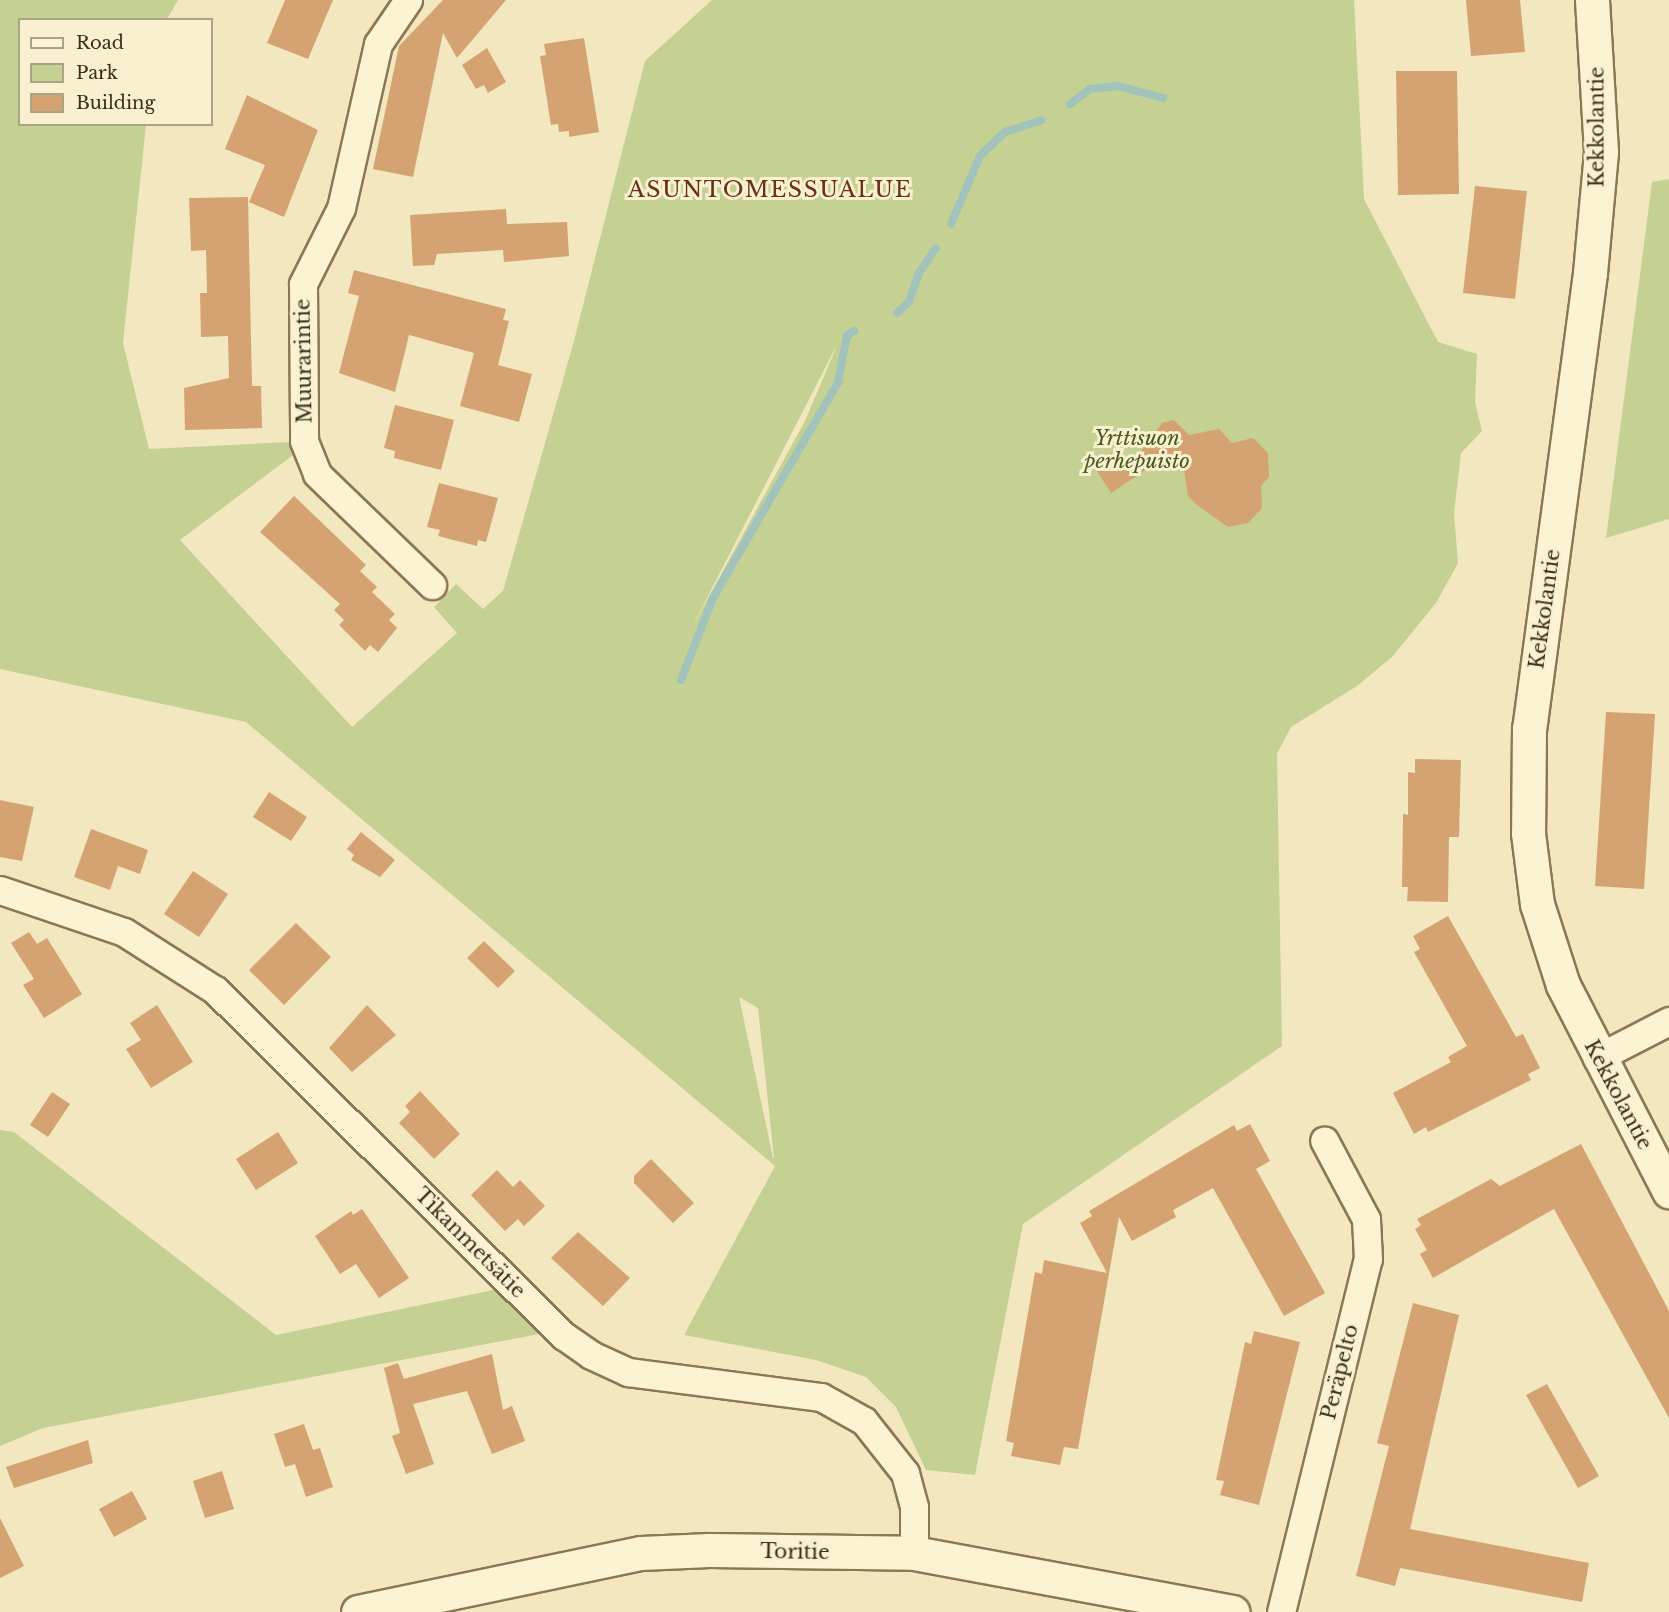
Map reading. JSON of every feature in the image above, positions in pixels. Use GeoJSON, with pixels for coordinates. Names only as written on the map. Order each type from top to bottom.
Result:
{"type":"FeatureCollection","features":[{"type":"Feature","properties":{"kind":"street","name":"Muurarintie"},"geometry":{"type":"LineString","coordinates":[[408,0],[378,44],[341,208],[303,284],[304,441],[317,474],[432,585]]}},
{"type":"Feature","properties":{"kind":"street","name":"Kekkolantie"},"geometry":{"type":"LineString","coordinates":[[1592,0],[1601,152],[1590,273],[1529,728],[1528,833],[1537,904],[1563,986],[1597,1058],[1669,1191]]}},
{"type":"Feature","properties":{"kind":"street","name":"Tikanmetsätie"},"geometry":{"type":"LineString","coordinates":[[0,890],[124,933],[215,990],[556,1328],[591,1355],[628,1372],[820,1397],[864,1421],[905,1473],[914,1507],[914,1553]]}},
{"type":"Feature","properties":{"kind":"street"},"geometry":{"type":"LineString","coordinates":[[1597,1058],[1669,1021]]}},
{"type":"Feature","properties":{"kind":"street","name":"Peräpelto"},"geometry":{"type":"LineString","coordinates":[[1281,1612],[1368,1258],[1366,1219],[1324,1140]]}},
{"type":"Feature","properties":{"kind":"street","name":"Toritie"},"geometry":{"type":"LineString","coordinates":[[357,1612],[641,1553],[914,1553],[1233,1612]]}},
{"type":"Feature","properties":{"kind":"green space","name":"Yrttisuon perhepuisto"},"geometry":{"type":"Polygon","coordinates":[[[0,0],[178,0],[168,18],[18,18],[18,126],[146,126],[123,343],[149,449],[292,442],[293,455],[180,540],[352,727],[457,633],[434,607],[456,584],[483,609],[503,591],[574,341],[645,61],[712,0],[1354,0],[1364,199],[1438,342],[1477,354],[1475,402],[1482,431],[1461,453],[1454,514],[1458,563],[1436,603],[1392,657],[1357,686],[1291,727],[1277,754],[1282,1046],[1023,1224],[975,1475],[926,1470],[896,1407],[866,1377],[816,1360],[684,1335],[775,1166],[246,722],[0,669],[0,0]],[[838,343],[690,631],[805,421],[838,343]],[[739,997],[774,1158],[758,1008],[739,997]]]}},
{"type":"Feature","properties":{"kind":"green space"},"geometry":{"type":"Polygon","coordinates":[[[1669,179],[1669,519],[1606,538],[1652,182],[1669,179]]]}},
{"type":"Feature","properties":{"kind":"green space"},"geometry":{"type":"Polygon","coordinates":[[[0,1130],[14,1132],[276,1335],[498,1289],[539,1334],[43,1428],[0,1446],[0,1130]]]}},
{"type":"Feature","properties":{"kind":"building"},"geometry":{"type":"Polygon","coordinates":[[[285,0],[333,0],[308,59],[267,43],[285,0]]]}},
{"type":"Feature","properties":{"kind":"building"},"geometry":{"type":"Polygon","coordinates":[[[443,0],[506,0],[457,58],[443,33],[413,177],[373,169],[399,46],[443,0]]]}},
{"type":"Feature","properties":{"kind":"building"},"geometry":{"type":"Polygon","coordinates":[[[1466,0],[1520,0],[1525,52],[1471,56],[1466,0]]]}},
{"type":"Feature","properties":{"kind":"building"},"geometry":{"type":"Polygon","coordinates":[[[584,38],[599,132],[569,137],[569,131],[559,132],[558,124],[551,125],[540,56],[546,55],[544,44],[584,38]]]}},
{"type":"Feature","properties":{"kind":"building"},"geometry":{"type":"Polygon","coordinates":[[[487,48],[506,82],[488,93],[484,85],[476,89],[462,65],[487,48]]]}},
{"type":"Feature","properties":{"kind":"building"},"geometry":{"type":"Polygon","coordinates":[[[1396,71],[1457,71],[1459,194],[1398,195],[1396,71]]]}},
{"type":"Feature","properties":{"kind":"building"},"geometry":{"type":"Polygon","coordinates":[[[247,95],[318,130],[284,217],[249,202],[265,165],[225,149],[247,95]]]}},
{"type":"Feature","properties":{"kind":"building"},"geometry":{"type":"Polygon","coordinates":[[[1475,186],[1527,191],[1515,299],[1463,293],[1475,186]]]}},
{"type":"Feature","properties":{"kind":"building"},"geometry":{"type":"Polygon","coordinates":[[[248,197],[252,386],[261,386],[262,428],[185,430],[184,388],[229,378],[228,336],[201,337],[200,293],[207,293],[206,250],[191,251],[189,198],[248,197]]]}},
{"type":"Feature","properties":{"kind":"building"},"geometry":{"type":"Polygon","coordinates":[[[506,209],[507,224],[567,222],[569,256],[504,262],[503,250],[437,254],[434,265],[413,266],[410,215],[506,209]]]}},
{"type":"Feature","properties":{"kind":"building"},"geometry":{"type":"Polygon","coordinates":[[[354,270],[506,309],[503,320],[509,321],[498,365],[532,374],[519,422],[460,406],[474,353],[409,335],[395,392],[339,373],[359,296],[348,293],[354,270]]]}},
{"type":"Feature","properties":{"kind":"building"},"geometry":{"type":"Polygon","coordinates":[[[395,405],[454,420],[441,470],[394,458],[395,451],[384,448],[395,405]]]}},
{"type":"Feature","properties":{"kind":"building"},"geometry":{"type":"Polygon","coordinates":[[[1174,420],[1189,435],[1219,429],[1232,443],[1253,438],[1268,453],[1269,477],[1261,486],[1262,508],[1248,523],[1228,527],[1197,505],[1188,496],[1183,464],[1162,467],[1156,463],[1111,493],[1093,465],[1116,450],[1128,468],[1162,423],[1174,420]]]}},
{"type":"Feature","properties":{"kind":"building"},"geometry":{"type":"Polygon","coordinates":[[[439,483],[498,498],[486,542],[478,540],[477,546],[438,536],[440,530],[427,527],[439,483]]]}},
{"type":"Feature","properties":{"kind":"building"},"geometry":{"type":"Polygon","coordinates":[[[294,496],[366,565],[360,571],[377,587],[372,592],[395,614],[389,620],[397,628],[378,652],[370,645],[365,651],[339,625],[344,620],[334,610],[340,604],[260,532],[294,496]]]}},
{"type":"Feature","properties":{"kind":"building"},"geometry":{"type":"Polygon","coordinates":[[[1606,712],[1655,714],[1644,889],[1595,886],[1606,712]]]}},
{"type":"Feature","properties":{"kind":"building"},"geometry":{"type":"Polygon","coordinates":[[[1415,759],[1461,760],[1459,837],[1449,837],[1448,902],[1407,901],[1408,887],[1402,887],[1403,814],[1408,815],[1408,772],[1415,773],[1415,759]]]}},
{"type":"Feature","properties":{"kind":"building"},"geometry":{"type":"Polygon","coordinates":[[[269,792],[307,817],[291,841],[253,817],[269,792]]]}},
{"type":"Feature","properties":{"kind":"building"},"geometry":{"type":"Polygon","coordinates":[[[0,800],[34,807],[22,861],[0,857],[0,800]]]}},
{"type":"Feature","properties":{"kind":"building"},"geometry":{"type":"Polygon","coordinates":[[[91,829],[148,850],[140,874],[118,866],[110,890],[74,877],[91,829]]]}},
{"type":"Feature","properties":{"kind":"building"},"geometry":{"type":"Polygon","coordinates":[[[361,832],[395,860],[380,877],[351,860],[354,855],[347,849],[361,832]]]}},
{"type":"Feature","properties":{"kind":"building"},"geometry":{"type":"Polygon","coordinates":[[[193,871],[228,894],[199,937],[164,914],[193,871]]]}},
{"type":"Feature","properties":{"kind":"building"},"geometry":{"type":"Polygon","coordinates":[[[1448,916],[1516,1037],[1523,1034],[1540,1068],[1528,1074],[1531,1080],[1428,1132],[1426,1127],[1414,1134],[1393,1093],[1451,1062],[1448,1057],[1467,1046],[1414,952],[1420,949],[1413,936],[1448,916]]]}},
{"type":"Feature","properties":{"kind":"building"},"geometry":{"type":"Polygon","coordinates":[[[296,923],[331,957],[284,1005],[249,970],[296,923]]]}},
{"type":"Feature","properties":{"kind":"building"},"geometry":{"type":"Polygon","coordinates":[[[29,932],[37,944],[47,938],[82,994],[44,1018],[23,985],[34,979],[11,943],[29,932]]]}},
{"type":"Feature","properties":{"kind":"building"},"geometry":{"type":"Polygon","coordinates":[[[484,941],[515,971],[498,988],[467,958],[484,941]]]}},
{"type":"Feature","properties":{"kind":"building"},"geometry":{"type":"Polygon","coordinates":[[[157,1005],[193,1062],[151,1088],[126,1049],[141,1040],[130,1023],[157,1005]]]}},
{"type":"Feature","properties":{"kind":"building"},"geometry":{"type":"Polygon","coordinates":[[[367,1005],[396,1035],[352,1072],[329,1048],[367,1005]]]}},
{"type":"Feature","properties":{"kind":"building"},"geometry":{"type":"Polygon","coordinates":[[[420,1091],[460,1134],[434,1159],[399,1123],[410,1112],[405,1106],[420,1091]]]}},
{"type":"Feature","properties":{"kind":"building"},"geometry":{"type":"Polygon","coordinates":[[[52,1092],[70,1104],[48,1137],[30,1125],[52,1092]]]}},
{"type":"Feature","properties":{"kind":"building"},"geometry":{"type":"Polygon","coordinates":[[[1250,1124],[1270,1161],[1256,1169],[1325,1293],[1284,1316],[1213,1188],[1173,1210],[1176,1217],[1132,1241],[1119,1217],[1078,1449],[1064,1447],[1060,1465],[1011,1456],[1014,1443],[1006,1441],[1035,1272],[1042,1274],[1044,1260],[1107,1273],[1080,1223],[1092,1216],[1089,1211],[1234,1125],[1237,1131],[1250,1124]]]}},
{"type":"Feature","properties":{"kind":"building"},"geometry":{"type":"Polygon","coordinates":[[[278,1132],[298,1163],[256,1190],[236,1159],[278,1132]]]}},
{"type":"Feature","properties":{"kind":"building"},"geometry":{"type":"Polygon","coordinates":[[[1581,1144],[1669,1311],[1669,1418],[1554,1209],[1433,1278],[1420,1254],[1427,1250],[1415,1229],[1421,1225],[1417,1219],[1491,1179],[1500,1186],[1581,1144]]]}},
{"type":"Feature","properties":{"kind":"building"},"geometry":{"type":"Polygon","coordinates":[[[651,1159],[694,1203],[673,1223],[634,1183],[634,1176],[651,1159]]]}},
{"type":"Feature","properties":{"kind":"building"},"geometry":{"type":"Polygon","coordinates":[[[497,1170],[513,1187],[520,1180],[545,1206],[524,1226],[518,1219],[505,1231],[471,1195],[497,1170]]]}},
{"type":"Feature","properties":{"kind":"building"},"geometry":{"type":"Polygon","coordinates":[[[362,1209],[409,1278],[379,1298],[356,1264],[340,1274],[315,1236],[351,1211],[353,1215],[362,1209]]]}},
{"type":"Feature","properties":{"kind":"building"},"geometry":{"type":"Polygon","coordinates":[[[578,1232],[630,1278],[603,1306],[551,1258],[578,1232]]]}},
{"type":"Feature","properties":{"kind":"building"},"geometry":{"type":"Polygon","coordinates":[[[1413,1303],[1459,1315],[1410,1529],[1589,1563],[1582,1602],[1400,1568],[1395,1586],[1356,1576],[1389,1446],[1377,1443],[1413,1303]]]}},
{"type":"Feature","properties":{"kind":"building"},"geometry":{"type":"Polygon","coordinates":[[[1254,1331],[1300,1342],[1259,1505],[1220,1495],[1224,1481],[1216,1480],[1245,1342],[1251,1344],[1254,1331]]]}},
{"type":"Feature","properties":{"kind":"building"},"geometry":{"type":"Polygon","coordinates":[[[492,1354],[503,1410],[512,1406],[525,1441],[492,1454],[467,1391],[413,1404],[434,1464],[406,1474],[392,1436],[400,1433],[384,1368],[398,1363],[404,1379],[492,1354]]]}},
{"type":"Feature","properties":{"kind":"building"},"geometry":{"type":"Polygon","coordinates":[[[1547,1384],[1599,1476],[1578,1488],[1526,1395],[1547,1384]]]}},
{"type":"Feature","properties":{"kind":"building"},"geometry":{"type":"Polygon","coordinates":[[[304,1424],[313,1450],[320,1448],[333,1487],[306,1497],[295,1464],[285,1467],[274,1434],[304,1424]]]}},
{"type":"Feature","properties":{"kind":"building"},"geometry":{"type":"Polygon","coordinates":[[[88,1440],[93,1463],[14,1488],[6,1467],[88,1440]]]}},
{"type":"Feature","properties":{"kind":"building"},"geometry":{"type":"Polygon","coordinates":[[[222,1471],[234,1509],[205,1518],[193,1481],[222,1471]]]}},
{"type":"Feature","properties":{"kind":"building"},"geometry":{"type":"Polygon","coordinates":[[[132,1491],[147,1519],[114,1537],[99,1509],[132,1491]]]}},
{"type":"Feature","properties":{"kind":"building"},"geometry":{"type":"Polygon","coordinates":[[[0,1518],[24,1566],[0,1578],[0,1518]]]}},
{"type":"Feature","properties":{"kind":"waterway"},"geometry":{"type":"LineString","coordinates":[[1070,104],[1090,89],[1118,86],[1163,98]]}},
{"type":"Feature","properties":{"kind":"waterway"},"geometry":{"type":"LineString","coordinates":[[951,224],[980,156],[1005,132],[1041,120]]}},
{"type":"Feature","properties":{"kind":"waterway"},"geometry":{"type":"LineString","coordinates":[[897,313],[909,302],[919,273],[936,248]]}},
{"type":"Feature","properties":{"kind":"waterway"},"geometry":{"type":"LineString","coordinates":[[681,680],[713,598],[838,382],[847,336],[854,331]]}},
{"type":"Feature","properties":{"kind":"district","name":"ASUNTOMESSUALUE"},"geometry":{"type":"Point","coordinates":[770,190]}}]}
